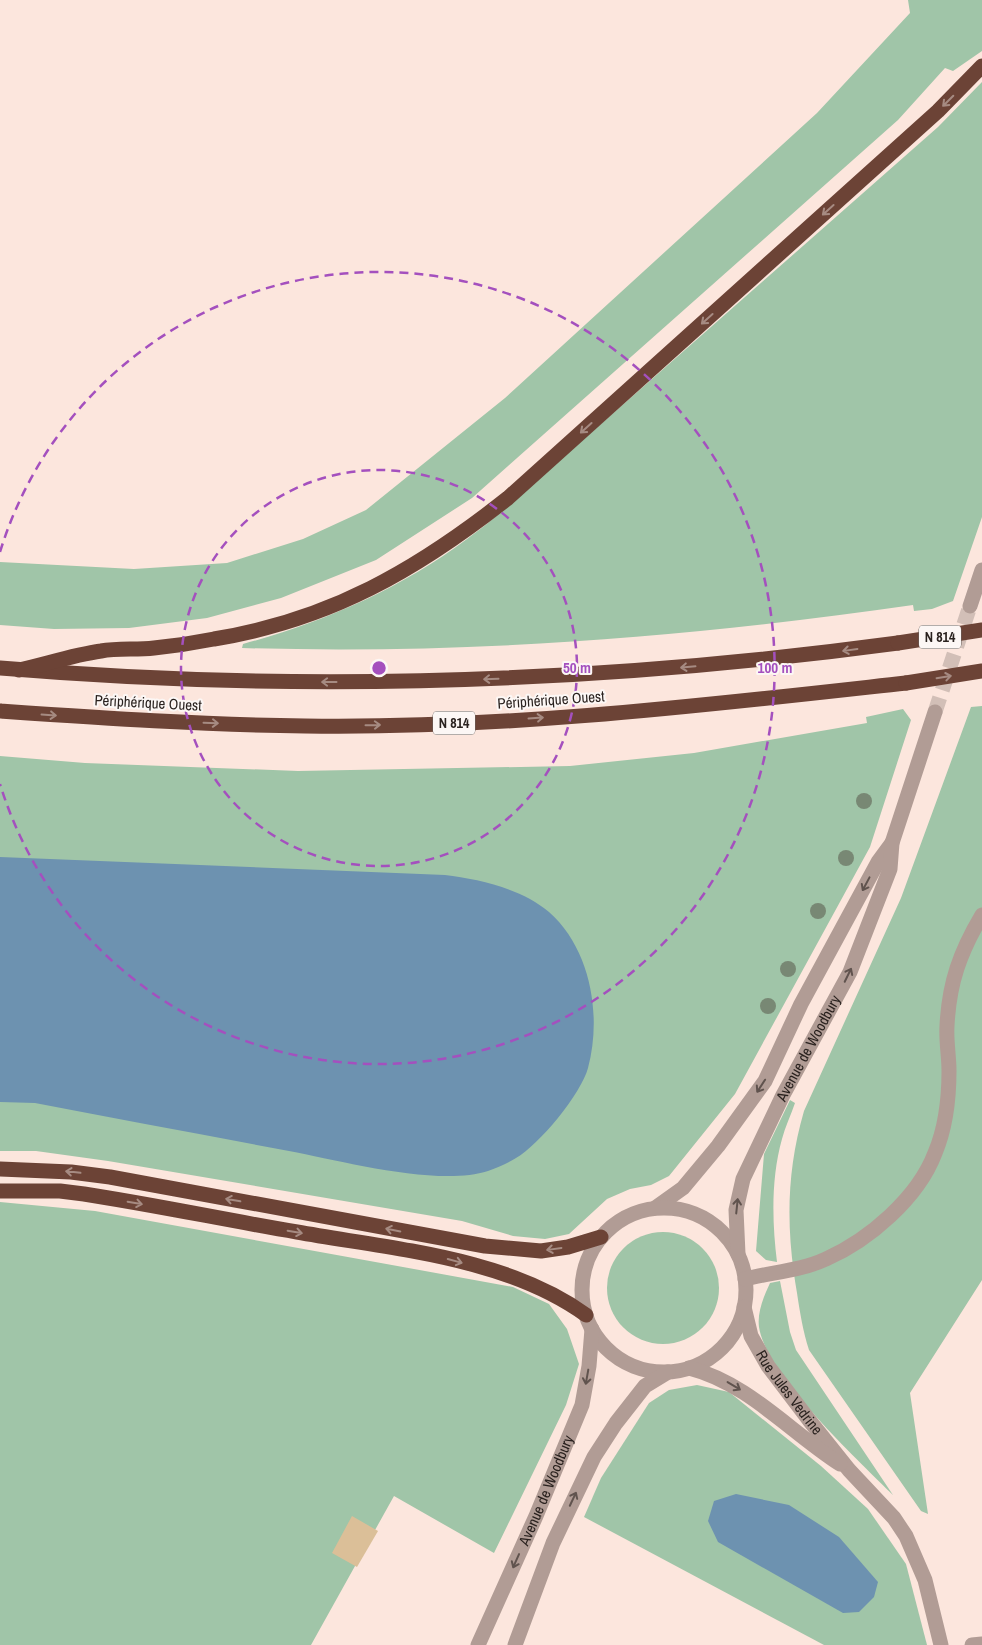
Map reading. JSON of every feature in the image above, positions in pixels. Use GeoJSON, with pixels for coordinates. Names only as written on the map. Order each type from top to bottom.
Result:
{"type":"FeatureCollection","features":[{"type":"Feature","properties":{"kind":"highway"},"geometry":{"type":"LineString","coordinates":[[19,670],[101,650],[163,647],[216,639],[279,624],[321,612],[361,594],[411,567],[460,536],[508,498],[938,111],[982,66]]}},
{"type":"Feature","properties":{"kind":"highway","name":"Périphérique Ouest"},"geometry":{"type":"LineString","coordinates":[[0,668],[172,678],[428,682],[550,677],[806,656],[982,630]]}},
{"type":"Feature","properties":{"kind":"highway","name":"Périphérique Ouest"},"geometry":{"type":"LineString","coordinates":[[0,711],[124,720],[307,726],[474,722],[650,711],[906,683],[982,671]]}},
{"type":"Feature","properties":{"kind":"highway"},"geometry":{"type":"LineString","coordinates":[[0,1169],[71,1172],[110,1177],[485,1246],[541,1251],[568,1247],[601,1237]]}},
{"type":"Feature","properties":{"kind":"highway"},"geometry":{"type":"LineString","coordinates":[[0,1191],[60,1191],[84,1194],[444,1258],[522,1279],[563,1298],[589,1322]]}},
{"type":"Feature","properties":{"kind":"street"},"geometry":{"type":"LineString","coordinates":[[970,606],[982,570]]}},
{"type":"Feature","properties":{"kind":"street","name":"Avenue de Woodbury"},"geometry":{"type":"LineString","coordinates":[[589,1322],[611,1352],[624,1361],[652,1371],[668,1372],[689,1368],[705,1361],[719,1351],[730,1338],[744,1307],[745,1278],[738,1254],[736,1210],[743,1179],[783,1095],[850,972],[890,869],[892,843],[935,712]]}},
{"type":"Feature","properties":{"kind":"street","name":"Avenue de Woodbury"},"geometry":{"type":"LineString","coordinates":[[478,1645],[536,1516],[582,1405],[589,1366],[589,1322],[582,1282],[592,1251],[601,1237],[625,1217],[655,1208],[682,1188],[718,1146],[765,1080],[801,1004],[878,862],[892,843]]}},
{"type":"Feature","properties":{"kind":"street"},"geometry":{"type":"LineString","coordinates":[[745,1278],[800,1268],[825,1260],[855,1244],[868,1234],[912,1193],[935,1155],[947,1114],[949,1070],[947,1027],[951,982],[965,943],[982,915]]}},
{"type":"Feature","properties":{"kind":"street","name":"Avenue de Woodbury"},"geometry":{"type":"LineString","coordinates":[[655,1208],[680,1210],[704,1218],[718,1228],[738,1254]]}},
{"type":"Feature","properties":{"kind":"street","name":"Rue Jules Vedrine"},"geometry":{"type":"LineString","coordinates":[[744,1307],[751,1336],[758,1351],[786,1391],[849,1470],[894,1518],[906,1536],[925,1580],[941,1645]]}},
{"type":"Feature","properties":{"kind":"street","name":"Rue Jules Vedrine"},"geometry":{"type":"LineString","coordinates":[[689,1368],[708,1373],[746,1392],[817,1450],[849,1470]]}},
{"type":"Feature","properties":{"kind":"street","name":"Avenue de Woodbury"},"geometry":{"type":"LineString","coordinates":[[515,1645],[553,1543],[594,1458],[616,1423],[645,1386],[668,1372]]}},
{"type":"Feature","properties":{"kind":"street"},"geometry":{"type":"LineString","coordinates":[[972,1645],[982,1644]]}},
{"type":"Feature","properties":{"kind":"green space"},"geometry":{"type":"Polygon","coordinates":[[[908,0],[982,0],[982,51],[953,71],[945,68],[898,120],[472,498],[376,560],[281,598],[207,618],[129,628],[54,629],[0,625],[0,562],[134,569],[227,563],[303,539],[366,510],[505,398],[817,113],[910,13],[908,0]]]}},
{"type":"Feature","properties":{"kind":"green space"},"geometry":{"type":"Polygon","coordinates":[[[982,82],[982,517],[953,601],[932,609],[914,611],[913,605],[663,635],[579,641],[410,649],[242,648],[243,644],[303,625],[360,602],[415,573],[475,533],[512,503],[938,127],[982,82]]]}},
{"type":"Feature","properties":{"kind":"green space"},"geometry":{"type":"Polygon","coordinates":[[[982,706],[982,1280],[910,1393],[928,1514],[921,1511],[809,1350],[793,1270],[790,1224],[791,1179],[798,1134],[804,1111],[901,898],[971,707],[982,706]]]}},
{"type":"Feature","properties":{"kind":"green space"},"geometry":{"type":"Polygon","coordinates":[[[903,709],[911,720],[870,847],[735,1094],[669,1176],[651,1185],[630,1189],[607,1199],[569,1234],[545,1239],[513,1236],[462,1221],[108,1161],[36,1151],[0,1151],[0,756],[85,763],[298,771],[570,766],[694,753],[867,723],[866,717],[903,709]]]}},
{"type":"Feature","properties":{"kind":"green space"},"geometry":{"type":"Polygon","coordinates":[[[790,1100],[795,1103],[778,1154],[774,1185],[773,1216],[777,1262],[766,1260],[756,1251],[764,1154],[790,1100]]]}},
{"type":"Feature","properties":{"kind":"green space"},"geometry":{"type":"Polygon","coordinates":[[[0,1202],[95,1211],[513,1287],[549,1304],[567,1329],[579,1364],[566,1405],[494,1553],[394,1496],[311,1645],[0,1645],[0,1202]]]}},
{"type":"Feature","properties":{"kind":"green space"},"geometry":{"type":"Polygon","coordinates":[[[663,1232],[674,1233],[684,1237],[702,1249],[714,1267],[718,1277],[718,1299],[714,1309],[702,1327],[684,1339],[674,1343],[663,1344],[652,1343],[642,1339],[624,1327],[612,1309],[608,1299],[607,1288],[608,1277],[612,1267],[624,1249],[642,1237],[652,1233],[663,1232]]]}},
{"type":"Feature","properties":{"kind":"green space"},"geometry":{"type":"Polygon","coordinates":[[[780,1281],[790,1332],[796,1350],[893,1495],[837,1439],[795,1392],[765,1347],[759,1327],[760,1310],[770,1283],[780,1281]]]}},
{"type":"Feature","properties":{"kind":"green space"},"geometry":{"type":"Polygon","coordinates":[[[697,1385],[729,1392],[821,1466],[868,1509],[906,1564],[927,1645],[824,1645],[584,1517],[601,1478],[649,1403],[669,1390],[697,1385]]]}},
{"type":"Feature","properties":{"kind":"water"},"geometry":{"type":"Polygon","coordinates":[[[0,857],[445,875],[500,886],[526,897],[549,912],[563,927],[575,945],[590,984],[593,1006],[592,1048],[584,1079],[547,1131],[516,1158],[488,1171],[467,1175],[443,1176],[390,1171],[362,1166],[35,1103],[0,1102],[0,857]]]}},
{"type":"Feature","properties":{"kind":"water"},"geometry":{"type":"Polygon","coordinates":[[[736,1494],[789,1505],[839,1537],[878,1582],[874,1597],[859,1612],[843,1613],[718,1542],[708,1521],[714,1501],[736,1494]]]}},
{"type":"Feature","properties":{"kind":"building"},"geometry":{"type":"Polygon","coordinates":[[[352,1516],[378,1531],[357,1567],[332,1553],[352,1516]]]}},
{"type":"Feature","properties":{"kind":"tunnel"},"geometry":{"type":"LineString","coordinates":[[935,712],[970,606]]}}]}
